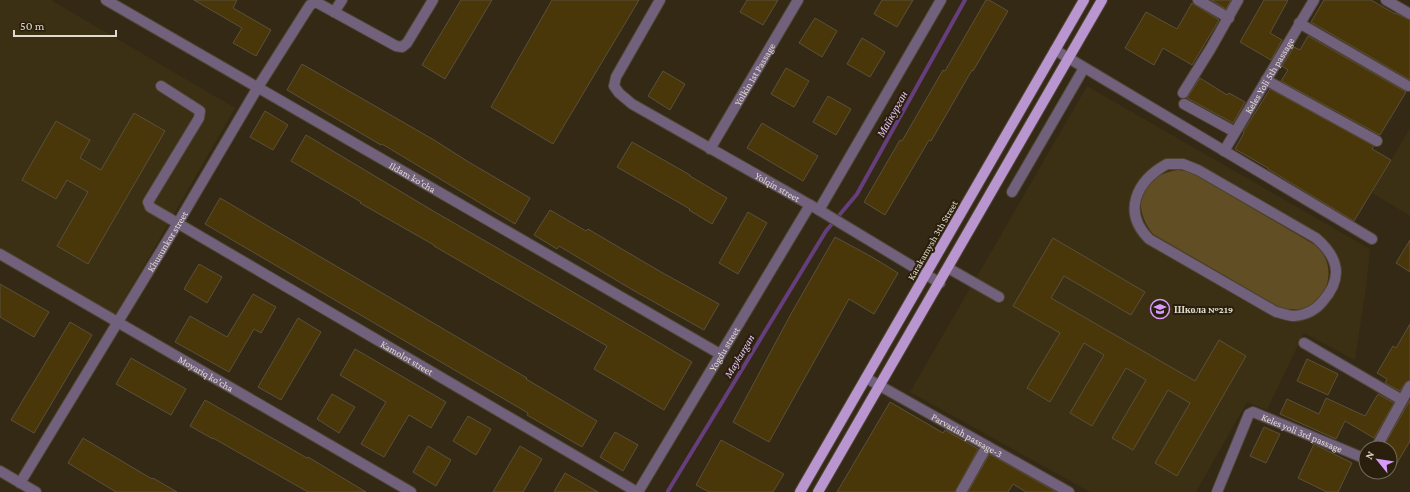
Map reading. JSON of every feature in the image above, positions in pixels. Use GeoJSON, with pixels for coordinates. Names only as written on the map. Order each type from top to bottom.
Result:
{"type":"FeatureCollection","features":[{"type":"Feature","properties":{"kind":"main road","name":"Karakamysh 3th Street"},"geometry":{"type":"LineString","coordinates":[[800,492],[1084,0]]}},
{"type":"Feature","properties":{"kind":"main road"},"geometry":{"type":"LineString","coordinates":[[818,492],[1102,0]]}},
{"type":"Feature","properties":{"kind":"street","name":"Ildam ko'cha"},"geometry":{"type":"LineString","coordinates":[[106,0],[720,354]]}},
{"type":"Feature","properties":{"kind":"street"},"geometry":{"type":"LineString","coordinates":[[342,0],[334,12],[396,46],[402,47],[407,43],[432,0]]}},
{"type":"Feature","properties":{"kind":"street","name":"Yolqin street"},"geometry":{"type":"LineString","coordinates":[[660,0],[616,77],[614,86],[619,93],[632,104],[815,207],[926,274]]}},
{"type":"Feature","properties":{"kind":"street","name":"Yolkin 1st Passage"},"geometry":{"type":"LineString","coordinates":[[710,149],[798,0]]}},
{"type":"Feature","properties":{"kind":"street"},"geometry":{"type":"LineString","coordinates":[[815,207],[941,0]]}},
{"type":"Feature","properties":{"kind":"street"},"geometry":{"type":"LineString","coordinates":[[1198,0],[1229,18]]}},
{"type":"Feature","properties":{"kind":"street"},"geometry":{"type":"LineString","coordinates":[[1183,93],[1229,18],[1238,0]]}},
{"type":"Feature","properties":{"kind":"street","name":"Keles Yoli 5th passage"},"geometry":{"type":"LineString","coordinates":[[1224,151],[1314,0]]}},
{"type":"Feature","properties":{"kind":"street"},"geometry":{"type":"LineString","coordinates":[[1386,0],[1410,14]]}},
{"type":"Feature","properties":{"kind":"street","name":"Khusunkor street"},"geometry":{"type":"LineString","coordinates":[[20,483],[178,223],[258,87],[310,5],[316,2],[334,12]]}},
{"type":"Feature","properties":{"kind":"street"},"geometry":{"type":"LineString","coordinates":[[1299,23],[1408,86]]}},
{"type":"Feature","properties":{"kind":"street"},"geometry":{"type":"LineString","coordinates":[[1055,50],[1372,239]]}},
{"type":"Feature","properties":{"kind":"street"},"geometry":{"type":"LineString","coordinates":[[1012,192],[1084,68]]}},
{"type":"Feature","properties":{"kind":"street"},"geometry":{"type":"LineString","coordinates":[[1266,80],[1377,141]]}},
{"type":"Feature","properties":{"kind":"street","name":"Kamolot street"},"geometry":{"type":"LineString","coordinates":[[161,86],[200,111],[199,118],[148,202],[150,207],[638,492]]}},
{"type":"Feature","properties":{"kind":"street"},"geometry":{"type":"LineString","coordinates":[[1184,104],[1235,132]]}},
{"type":"Feature","properties":{"kind":"street"},"geometry":{"type":"LineString","coordinates":[[1167,164],[1183,164],[1198,170],[1324,244],[1330,253],[1335,266],[1337,278],[1331,292],[1319,306],[1308,313],[1293,316],[1276,312],[1149,239],[1142,232],[1136,220],[1134,204],[1142,184],[1155,170],[1167,164]]}},
{"type":"Feature","properties":{"kind":"street","name":"Yogdu street"},"geometry":{"type":"LineString","coordinates":[[638,492],[720,354],[815,207]]}},
{"type":"Feature","properties":{"kind":"street","name":"Moyariq ko'cha"},"geometry":{"type":"LineString","coordinates":[[0,254],[411,492]]}},
{"type":"Feature","properties":{"kind":"street"},"geometry":{"type":"LineString","coordinates":[[948,268],[999,297]]}},
{"type":"Feature","properties":{"kind":"street"},"geometry":{"type":"LineString","coordinates":[[926,274],[940,282]]}},
{"type":"Feature","properties":{"kind":"street"},"geometry":{"type":"LineString","coordinates":[[1304,343],[1402,400]]}},
{"type":"Feature","properties":{"kind":"street","name":"Parvarish passage-3"},"geometry":{"type":"LineString","coordinates":[[866,378],[1068,492]]}},
{"type":"Feature","properties":{"kind":"street"},"geometry":{"type":"LineString","coordinates":[[1380,440],[1410,386]]}},
{"type":"Feature","properties":{"kind":"street","name":"Keles yoli 3rd passage"},"geometry":{"type":"LineString","coordinates":[[1217,492],[1249,414],[1252,412],[1358,456]]}},
{"type":"Feature","properties":{"kind":"street"},"geometry":{"type":"LineString","coordinates":[[961,492],[988,446]]}},
{"type":"Feature","properties":{"kind":"street"},"geometry":{"type":"LineString","coordinates":[[0,471],[36,492]]}},
{"type":"Feature","properties":{"kind":"shaded area"},"geometry":{"type":"Polygon","coordinates":[[[0,0],[51,0],[235,108],[115,316],[0,249],[0,0]]]}},
{"type":"Feature","properties":{"kind":"shaded area","name":"Школа №219"},"geometry":{"type":"Polygon","coordinates":[[[1087,86],[1370,249],[1366,288],[1355,360],[1304,333],[1267,410],[1247,402],[1196,492],[1090,492],[910,392],[1087,86]]]}},
{"type":"Feature","properties":{"kind":"shaded area"},"geometry":{"type":"Polygon","coordinates":[[[1410,128],[1410,216],[1372,193],[1410,128]]]}},
{"type":"Feature","properties":{"kind":"shaded area"},"geometry":{"type":"Polygon","coordinates":[[[1178,170],[1189,171],[1315,245],[1323,254],[1327,262],[1328,279],[1322,295],[1309,306],[1301,309],[1279,307],[1153,234],[1142,213],[1141,203],[1143,193],[1155,178],[1165,173],[1178,170]]]}},
{"type":"Feature","properties":{"kind":"building"},"geometry":{"type":"Polygon","coordinates":[[[194,0],[237,0],[233,8],[271,30],[256,56],[233,43],[242,28],[194,0]]]}},
{"type":"Feature","properties":{"kind":"building"},"geometry":{"type":"Polygon","coordinates":[[[461,0],[492,0],[445,79],[422,65],[461,0]]]}},
{"type":"Feature","properties":{"kind":"building"},"geometry":{"type":"Polygon","coordinates":[[[552,0],[639,0],[553,144],[491,107],[552,0]]]}},
{"type":"Feature","properties":{"kind":"building"},"geometry":{"type":"Polygon","coordinates":[[[747,0],[778,0],[763,25],[740,12],[747,0]]]}},
{"type":"Feature","properties":{"kind":"building"},"geometry":{"type":"Polygon","coordinates":[[[882,0],[913,0],[897,27],[874,14],[882,0]]]}},
{"type":"Feature","properties":{"kind":"building"},"geometry":{"type":"Polygon","coordinates":[[[986,0],[989,0],[1008,11],[885,215],[864,202],[900,140],[902,141],[943,70],[945,71],[986,0]]]}},
{"type":"Feature","properties":{"kind":"building"},"geometry":{"type":"Polygon","coordinates":[[[1211,0],[1231,0],[1226,9],[1211,0]]]}},
{"type":"Feature","properties":{"kind":"building"},"geometry":{"type":"Polygon","coordinates":[[[1264,0],[1288,0],[1270,33],[1282,40],[1271,60],[1240,42],[1264,0]]]}},
{"type":"Feature","properties":{"kind":"building"},"geometry":{"type":"Polygon","coordinates":[[[1324,0],[1371,0],[1395,14],[1410,20],[1410,80],[1311,22],[1324,0]]]}},
{"type":"Feature","properties":{"kind":"building"},"geometry":{"type":"Polygon","coordinates":[[[1192,3],[1219,20],[1192,65],[1163,48],[1154,65],[1125,48],[1146,12],[1177,29],[1192,3]]]}},
{"type":"Feature","properties":{"kind":"building"},"geometry":{"type":"Polygon","coordinates":[[[815,18],[837,31],[822,57],[799,43],[815,18]]]}},
{"type":"Feature","properties":{"kind":"building"},"geometry":{"type":"Polygon","coordinates":[[[1308,36],[1406,92],[1380,135],[1281,81],[1288,70],[1282,66],[1294,47],[1300,50],[1308,36]]]}},
{"type":"Feature","properties":{"kind":"building"},"geometry":{"type":"Polygon","coordinates":[[[862,38],[885,52],[870,77],[847,64],[862,38]]]}},
{"type":"Feature","properties":{"kind":"building"},"geometry":{"type":"Polygon","coordinates":[[[302,64],[434,140],[530,198],[515,224],[382,144],[381,145],[287,90],[302,64]]]}},
{"type":"Feature","properties":{"kind":"building"},"geometry":{"type":"Polygon","coordinates":[[[786,68],[809,81],[794,107],[771,94],[786,68]]]}},
{"type":"Feature","properties":{"kind":"building"},"geometry":{"type":"Polygon","coordinates":[[[663,71],[685,84],[670,110],[648,96],[663,71]]]}},
{"type":"Feature","properties":{"kind":"building"},"geometry":{"type":"Polygon","coordinates":[[[1200,78],[1227,95],[1229,93],[1245,102],[1233,123],[1187,98],[1200,78]]]}},
{"type":"Feature","properties":{"kind":"building"},"geometry":{"type":"Polygon","coordinates":[[[1270,89],[1374,146],[1372,149],[1391,160],[1354,221],[1235,149],[1244,133],[1243,132],[1270,89]]]}},
{"type":"Feature","properties":{"kind":"building"},"geometry":{"type":"Polygon","coordinates":[[[828,96],[851,109],[836,135],[813,122],[828,96]]]}},
{"type":"Feature","properties":{"kind":"building"},"geometry":{"type":"Polygon","coordinates":[[[265,111],[288,125],[273,150],[250,137],[265,111]]]}},
{"type":"Feature","properties":{"kind":"building"},"geometry":{"type":"Polygon","coordinates":[[[134,113],[165,131],[88,264],[57,246],[88,192],[67,180],[56,199],[22,180],[56,121],[90,140],[80,158],[101,170],[134,113]]]}},
{"type":"Feature","properties":{"kind":"building"},"geometry":{"type":"Polygon","coordinates":[[[762,123],[818,156],[803,181],[747,148],[762,123]]]}},
{"type":"Feature","properties":{"kind":"building"},"geometry":{"type":"Polygon","coordinates":[[[306,135],[692,362],[664,410],[594,369],[607,346],[360,203],[361,202],[291,161],[306,135]]]}},
{"type":"Feature","properties":{"kind":"building"},"geometry":{"type":"Polygon","coordinates":[[[632,142],[727,198],[712,224],[689,210],[690,209],[617,167],[632,142]]]}},
{"type":"Feature","properties":{"kind":"building"},"geometry":{"type":"Polygon","coordinates":[[[220,198],[527,378],[526,379],[597,421],[582,447],[527,415],[528,413],[205,224],[220,198]]]}},
{"type":"Feature","properties":{"kind":"building"},"geometry":{"type":"Polygon","coordinates":[[[550,210],[586,231],[588,229],[719,304],[704,330],[559,246],[557,249],[534,235],[550,210]]]}},
{"type":"Feature","properties":{"kind":"building"},"geometry":{"type":"Polygon","coordinates":[[[748,212],[767,223],[738,274],[719,263],[748,212]]]}},
{"type":"Feature","properties":{"kind":"building"},"geometry":{"type":"Polygon","coordinates":[[[835,237],[898,273],[874,314],[849,299],[769,442],[733,422],[792,312],[835,237]]]}},
{"type":"Feature","properties":{"kind":"building"},"geometry":{"type":"Polygon","coordinates":[[[1053,238],[1145,292],[1131,315],[1064,276],[1051,298],[1195,381],[1219,340],[1246,356],[1177,476],[1155,463],[1190,403],[1168,390],[1133,450],[1112,438],[1146,380],[1126,368],[1092,426],[1070,413],[1104,355],[1084,343],[1050,402],[1027,388],[1060,333],[1013,306],[1053,238]]]}},
{"type":"Feature","properties":{"kind":"building"},"geometry":{"type":"Polygon","coordinates":[[[1410,240],[1410,272],[1396,263],[1410,240]]]}},
{"type":"Feature","properties":{"kind":"building"},"geometry":{"type":"Polygon","coordinates":[[[199,264],[222,277],[207,303],[184,289],[199,264]]]}},
{"type":"Feature","properties":{"kind":"building"},"geometry":{"type":"Polygon","coordinates":[[[0,284],[49,312],[34,337],[0,317],[0,284]]]}},
{"type":"Feature","properties":{"kind":"building"},"geometry":{"type":"Polygon","coordinates":[[[253,294],[276,307],[261,333],[254,329],[229,372],[175,342],[190,316],[227,337],[253,294]]]}},
{"type":"Feature","properties":{"kind":"building"},"geometry":{"type":"Polygon","coordinates":[[[298,318],[321,332],[281,400],[258,387],[298,318]]]}},
{"type":"Feature","properties":{"kind":"building"},"geometry":{"type":"Polygon","coordinates":[[[70,322],[92,335],[34,433],[11,420],[70,322]]]}},
{"type":"Feature","properties":{"kind":"building"},"geometry":{"type":"Polygon","coordinates":[[[1410,324],[1410,380],[1405,383],[1400,391],[1385,383],[1387,379],[1377,373],[1393,346],[1396,348],[1410,324]]]}},
{"type":"Feature","properties":{"kind":"building"},"geometry":{"type":"Polygon","coordinates":[[[355,349],[446,402],[431,428],[409,415],[384,457],[361,444],[386,402],[340,375],[355,349]]]}},
{"type":"Feature","properties":{"kind":"building"},"geometry":{"type":"Polygon","coordinates":[[[131,358],[186,389],[171,415],[116,384],[131,358]]]}},
{"type":"Feature","properties":{"kind":"building"},"geometry":{"type":"Polygon","coordinates":[[[1307,359],[1338,374],[1328,395],[1297,381],[1307,359]]]}},
{"type":"Feature","properties":{"kind":"building"},"geometry":{"type":"Polygon","coordinates":[[[332,394],[355,407],[339,433],[317,419],[332,394]]]}},
{"type":"Feature","properties":{"kind":"building"},"geometry":{"type":"Polygon","coordinates":[[[1378,394],[1394,403],[1374,438],[1345,421],[1336,439],[1280,414],[1287,399],[1319,414],[1326,398],[1365,416],[1378,394]]]}},
{"type":"Feature","properties":{"kind":"building"},"geometry":{"type":"Polygon","coordinates":[[[205,400],[307,458],[308,457],[366,492],[308,492],[190,426],[205,400]]]}},
{"type":"Feature","properties":{"kind":"building"},"geometry":{"type":"Polygon","coordinates":[[[1410,400],[1410,441],[1398,461],[1398,440],[1387,440],[1410,400]]]}},
{"type":"Feature","properties":{"kind":"building"},"geometry":{"type":"Polygon","coordinates":[[[890,402],[943,433],[945,430],[978,449],[955,492],[837,492],[890,402]]]}},
{"type":"Feature","properties":{"kind":"building"},"geometry":{"type":"Polygon","coordinates":[[[468,416],[491,429],[476,455],[453,441],[468,416]]]}},
{"type":"Feature","properties":{"kind":"building"},"geometry":{"type":"Polygon","coordinates":[[[1264,427],[1280,434],[1266,463],[1250,456],[1264,427]]]}},
{"type":"Feature","properties":{"kind":"building"},"geometry":{"type":"Polygon","coordinates":[[[615,432],[638,445],[623,471],[600,457],[615,432]]]}},
{"type":"Feature","properties":{"kind":"building"},"geometry":{"type":"Polygon","coordinates":[[[83,438],[177,492],[116,492],[68,463],[83,438]]]}},
{"type":"Feature","properties":{"kind":"building"},"geometry":{"type":"Polygon","coordinates":[[[721,440],[784,474],[773,492],[709,492],[696,485],[721,440]]]}},
{"type":"Feature","properties":{"kind":"building"},"geometry":{"type":"Polygon","coordinates":[[[1314,444],[1352,463],[1338,492],[1327,492],[1298,478],[1314,444]]]}},
{"type":"Feature","properties":{"kind":"building"},"geometry":{"type":"Polygon","coordinates":[[[428,446],[451,460],[436,486],[413,472],[428,446]]]}},
{"type":"Feature","properties":{"kind":"building"},"geometry":{"type":"Polygon","coordinates":[[[520,446],[542,459],[523,492],[493,492],[520,446]]]}},
{"type":"Feature","properties":{"kind":"building"},"geometry":{"type":"Polygon","coordinates":[[[989,455],[1056,492],[1026,492],[1013,484],[1008,492],[968,492],[989,455]]]}},
{"type":"Feature","properties":{"kind":"building"},"geometry":{"type":"Polygon","coordinates":[[[565,473],[598,492],[554,492],[565,473]]]}},
{"type":"Feature","properties":{"kind":"waterway","name":"Maykurgan"},"geometry":{"type":"LineString","coordinates":[[668,491],[826,231],[857,194],[965,0]]}},
{"type":"Feature","properties":{"kind":"place","name":"Школа №219"},"geometry":{"type":"Point","coordinates":[1160,309]}},
{"type":"Feature","properties":{"kind":"water label","name":"Майкурган"},"geometry":{"type":"Point","coordinates":[892,114]}}]}
